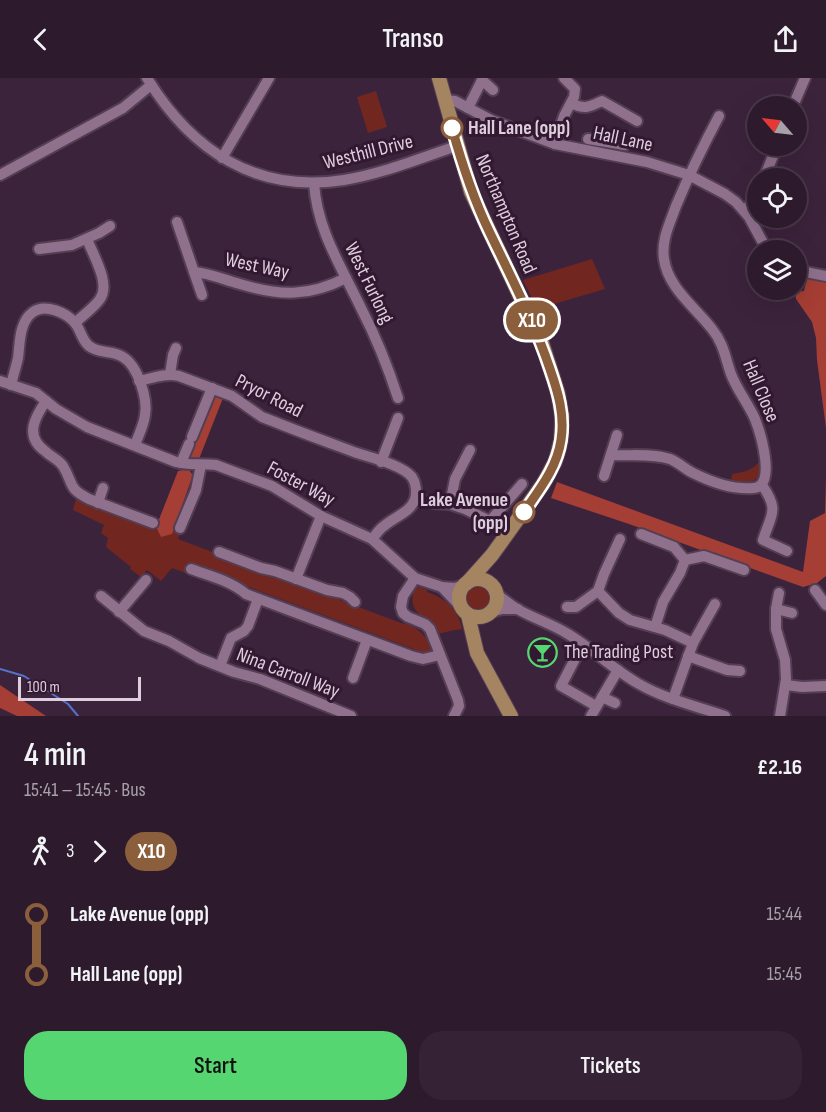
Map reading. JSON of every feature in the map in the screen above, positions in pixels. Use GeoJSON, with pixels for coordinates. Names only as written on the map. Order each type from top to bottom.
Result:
{"type":"FeatureCollection","features":[{"type":"Feature","properties":{"kind":"main road","name":"Northampton Road"},"geometry":{"type":"LineString","coordinates":[[439,78],[471,192],[542,343],[562,417],[561,440],[549,473],[492,555],[465,584]]}},
{"type":"Feature","properties":{"kind":"main road"},"geometry":{"type":"LineString","coordinates":[[488,673],[482,629],[495,606],[490,567],[492,555]]}},
{"type":"Feature","properties":{"kind":"main road"},"geometry":{"type":"LineString","coordinates":[[493,589],[478,579],[465,584],[459,595],[477,653],[511,716]]}},
{"type":"Feature","properties":{"kind":"main road"},"geometry":{"type":"LineString","coordinates":[[464,610],[476,617],[489,614]]}},
{"type":"Feature","properties":{"kind":"street"},"geometry":{"type":"LineString","coordinates":[[222,158],[269,78]]}},
{"type":"Feature","properties":{"kind":"street"},"geometry":{"type":"LineString","coordinates":[[555,144],[564,116],[575,93],[575,89],[564,78]]}},
{"type":"Feature","properties":{"kind":"street"},"geometry":{"type":"LineString","coordinates":[[797,96],[805,78]]}},
{"type":"Feature","properties":{"kind":"street"},"geometry":{"type":"LineString","coordinates":[[468,108],[482,80],[493,90]]}},
{"type":"Feature","properties":{"kind":"street"},"geometry":{"type":"LineString","coordinates":[[2,174],[123,108],[149,82]]}},
{"type":"Feature","properties":{"kind":"street","name":"Westhill Drive"},"geometry":{"type":"LineString","coordinates":[[149,82],[168,110],[200,143],[246,170],[290,181],[314,183],[343,180],[457,146]]}},
{"type":"Feature","properties":{"kind":"street","name":"Hall Lane"},"geometry":{"type":"LineString","coordinates":[[445,100],[455,101],[491,120],[555,144],[647,162],[689,175],[736,202],[744,210],[761,240]]}},
{"type":"Feature","properties":{"kind":"street"},"geometry":{"type":"LineString","coordinates":[[571,103],[588,108],[602,101],[637,121]]}},
{"type":"Feature","properties":{"kind":"street","name":"Hall Close"},"geometry":{"type":"LineString","coordinates":[[719,116],[689,175],[666,233],[663,257],[672,283],[715,333],[726,354],[731,374],[755,420],[764,449],[766,472],[762,485]]}},
{"type":"Feature","properties":{"kind":"street"},"geometry":{"type":"LineString","coordinates":[[588,139],[624,145]]}},
{"type":"Feature","properties":{"kind":"street"},"geometry":{"type":"LineString","coordinates":[[601,153],[603,141]]}},
{"type":"Feature","properties":{"kind":"street","name":"West Furlong"},"geometry":{"type":"LineString","coordinates":[[314,183],[316,207],[324,234],[379,345],[398,398]]}},
{"type":"Feature","properties":{"kind":"street","name":"West Way"},"geometry":{"type":"LineString","coordinates":[[177,222],[202,295]]}},
{"type":"Feature","properties":{"kind":"street"},"geometry":{"type":"LineString","coordinates":[[39,249],[72,245],[110,226]]}},
{"type":"Feature","properties":{"kind":"street"},"geometry":{"type":"LineString","coordinates":[[75,323],[94,306],[103,292],[104,284],[87,239]]}},
{"type":"Feature","properties":{"kind":"street","name":"West Way"},"geometry":{"type":"LineString","coordinates":[[194,272],[206,273],[242,285],[294,293],[324,288],[346,278]]}},
{"type":"Feature","properties":{"kind":"street"},"geometry":{"type":"LineString","coordinates":[[807,272],[826,276]]}},
{"type":"Feature","properties":{"kind":"street"},"geometry":{"type":"LineString","coordinates":[[5,383],[17,360],[22,328],[28,317],[38,309],[50,309],[62,314],[75,323],[80,335],[89,346],[97,351],[124,357],[137,372],[144,399],[145,415],[135,445]]}},
{"type":"Feature","properties":{"kind":"street"},"geometry":{"type":"LineString","coordinates":[[139,381],[170,374],[176,348]]}},
{"type":"Feature","properties":{"kind":"street","name":"Pryor Road"},"geometry":{"type":"LineString","coordinates":[[170,374],[232,396],[262,417],[402,470],[416,484],[416,498]]}},
{"type":"Feature","properties":{"kind":"street","name":"Foster Way"},"geometry":{"type":"LineString","coordinates":[[5,383],[31,391],[87,428],[181,463],[216,465],[272,486],[321,516],[372,539],[415,578],[442,587],[455,588],[465,584]]}},
{"type":"Feature","properties":{"kind":"street"},"geometry":{"type":"LineString","coordinates":[[181,463],[212,388]]}},
{"type":"Feature","properties":{"kind":"street"},"geometry":{"type":"LineString","coordinates":[[46,401],[35,418],[33,425],[35,439],[44,451],[62,465],[71,487],[79,494],[153,524]]}},
{"type":"Feature","properties":{"kind":"street"},"geometry":{"type":"LineString","coordinates":[[381,462],[398,418]]}},
{"type":"Feature","properties":{"kind":"street"},"geometry":{"type":"LineString","coordinates":[[604,476],[618,435]]}},
{"type":"Feature","properties":{"kind":"street"},"geometry":{"type":"LineString","coordinates":[[450,504],[455,479],[470,450]]}},
{"type":"Feature","properties":{"kind":"street"},"geometry":{"type":"LineString","coordinates":[[611,455],[661,457],[672,460],[692,473],[732,487],[757,488],[762,485],[768,494],[773,516],[763,540],[787,551]]}},
{"type":"Feature","properties":{"kind":"street"},"geometry":{"type":"LineString","coordinates":[[180,528],[196,490],[201,465]]}},
{"type":"Feature","properties":{"kind":"street"},"geometry":{"type":"LineString","coordinates":[[372,539],[382,527],[407,511],[416,498],[450,504],[490,522],[522,484]]}},
{"type":"Feature","properties":{"kind":"street"},"geometry":{"type":"LineString","coordinates":[[98,502],[104,488]]}},
{"type":"Feature","properties":{"kind":"street"},"geometry":{"type":"LineString","coordinates":[[296,579],[321,516]]}},
{"type":"Feature","properties":{"kind":"street"},"geometry":{"type":"LineString","coordinates":[[641,534],[674,547],[685,560]]}},
{"type":"Feature","properties":{"kind":"street"},"geometry":{"type":"LineString","coordinates":[[567,607],[576,607],[598,591],[603,574],[620,539]]}},
{"type":"Feature","properties":{"kind":"street"},"geometry":{"type":"LineString","coordinates":[[219,552],[327,590],[343,593],[355,602]]}},
{"type":"Feature","properties":{"kind":"street"},"geometry":{"type":"LineString","coordinates":[[685,560],[705,556],[744,570]]}},
{"type":"Feature","properties":{"kind":"street"},"geometry":{"type":"LineString","coordinates":[[655,627],[663,602],[685,560]]}},
{"type":"Feature","properties":{"kind":"street"},"geometry":{"type":"LineString","coordinates":[[191,569],[230,583],[258,599],[411,656],[423,659],[440,655]]}},
{"type":"Feature","properties":{"kind":"street"},"geometry":{"type":"LineString","coordinates":[[415,578],[403,596],[401,607],[403,613],[408,617],[426,624],[434,638],[458,700],[459,706],[454,716]]}},
{"type":"Feature","properties":{"kind":"street"},"geometry":{"type":"LineString","coordinates":[[119,612],[146,580]]}},
{"type":"Feature","properties":{"kind":"street","name":"Foster Way"},"geometry":{"type":"LineString","coordinates":[[442,587],[464,610]]}},
{"type":"Feature","properties":{"kind":"street"},"geometry":{"type":"LineString","coordinates":[[493,589],[518,609],[567,633],[646,688],[720,715]]}},
{"type":"Feature","properties":{"kind":"street"},"geometry":{"type":"LineString","coordinates":[[815,590],[826,605]]}},
{"type":"Feature","properties":{"kind":"street"},"geometry":{"type":"LineString","coordinates":[[598,591],[619,613],[638,623],[655,627],[693,643]]}},
{"type":"Feature","properties":{"kind":"street"},"geometry":{"type":"LineString","coordinates":[[779,593],[776,628],[784,660],[786,685],[780,716]]}},
{"type":"Feature","properties":{"kind":"street"},"geometry":{"type":"LineString","coordinates":[[101,596],[144,631],[220,666]]}},
{"type":"Feature","properties":{"kind":"street","name":"Nina Carroll Way"},"geometry":{"type":"LineString","coordinates":[[258,599],[248,626],[231,638],[220,666],[260,679],[351,716]]}},
{"type":"Feature","properties":{"kind":"street"},"geometry":{"type":"LineString","coordinates":[[673,699],[693,643],[715,604]]}},
{"type":"Feature","properties":{"kind":"street"},"geometry":{"type":"LineString","coordinates":[[489,614],[502,609],[518,609]]}},
{"type":"Feature","properties":{"kind":"street"},"geometry":{"type":"LineString","coordinates":[[776,609],[792,613]]}},
{"type":"Feature","properties":{"kind":"street","name":"Nina Carroll Way"},"geometry":{"type":"LineString","coordinates":[[353,678],[367,640]]}},
{"type":"Feature","properties":{"kind":"street"},"geometry":{"type":"LineString","coordinates":[[578,655],[561,686],[596,706],[615,703]]}},
{"type":"Feature","properties":{"kind":"street"},"geometry":{"type":"LineString","coordinates":[[688,656],[727,670],[740,671]]}},
{"type":"Feature","properties":{"kind":"street"},"geometry":{"type":"LineString","coordinates":[[596,706],[618,670]]}},
{"type":"Feature","properties":{"kind":"street"},"geometry":{"type":"LineString","coordinates":[[786,685],[826,686]]}},
{"type":"Feature","properties":{"kind":"shaded area"},"geometry":{"type":"Polygon","coordinates":[[[376,91],[387,127],[368,133],[357,97],[376,91]]]}},
{"type":"Feature","properties":{"kind":"shaded area"},"geometry":{"type":"Polygon","coordinates":[[[592,259],[605,289],[537,309],[523,280],[592,259]]]}},
{"type":"Feature","properties":{"kind":"shaded area"},"geometry":{"type":"Polygon","coordinates":[[[808,274],[826,280],[826,428],[816,338],[812,322],[797,300],[807,300],[808,274]]]}},
{"type":"Feature","properties":{"kind":"shaded area"},"geometry":{"type":"Polygon","coordinates":[[[213,394],[223,398],[199,459],[187,459],[213,394]]]}},
{"type":"Feature","properties":{"kind":"shaded area"},"geometry":{"type":"Polygon","coordinates":[[[758,437],[760,472],[752,481],[731,483],[732,474],[747,471],[759,462],[758,437]]]}},
{"type":"Feature","properties":{"kind":"shaded area"},"geometry":{"type":"Polygon","coordinates":[[[188,469],[193,475],[172,534],[161,537],[156,527],[178,471],[188,469]]]}},
{"type":"Feature","properties":{"kind":"shaded area"},"geometry":{"type":"Polygon","coordinates":[[[826,478],[826,576],[817,583],[803,587],[551,498],[557,482],[803,572],[810,521],[825,513],[826,478]]]}},
{"type":"Feature","properties":{"kind":"shaded area"},"geometry":{"type":"Polygon","coordinates":[[[76,499],[153,530],[170,528],[181,532],[178,539],[411,626],[424,635],[431,650],[424,653],[193,566],[186,573],[172,568],[161,581],[147,570],[141,577],[106,547],[108,538],[101,533],[104,525],[73,510],[76,499]]]}},
{"type":"Feature","properties":{"kind":"shaded area"},"geometry":{"type":"Polygon","coordinates":[[[478,586],[483,587],[489,593],[489,603],[483,609],[478,610],[473,609],[467,603],[466,598],[467,593],[473,587],[478,586]]]}},
{"type":"Feature","properties":{"kind":"shaded area"},"geometry":{"type":"Polygon","coordinates":[[[419,587],[450,606],[458,616],[462,629],[438,634],[413,605],[414,589],[419,587]]]}},
{"type":"Feature","properties":{"kind":"shaded area"},"geometry":{"type":"Polygon","coordinates":[[[0,685],[46,716],[17,716],[0,708],[0,685]]]}},
{"type":"Feature","properties":{"kind":"waterway"},"geometry":{"type":"LineString","coordinates":[[0,669],[24,676],[68,704],[78,716]]}},
{"type":"Feature","properties":{"kind":"bus line","name":"X10"},"geometry":{"type":"LineString","coordinates":[[452,128],[471,192],[542,343],[560,405],[562,429],[555,462],[524,512]]}},
{"type":"Feature","properties":{"kind":"place","name":"Hall Lane (opp)"},"geometry":{"type":"Point","coordinates":[452,128]}},
{"type":"Feature","properties":{"kind":"place","name":"Lake Avenue (opp)"},"geometry":{"type":"Point","coordinates":[524,512]}},
{"type":"Feature","properties":{"kind":"place","name":"The Trading Post"},"geometry":{"type":"Point","coordinates":[543,652]}}]}
